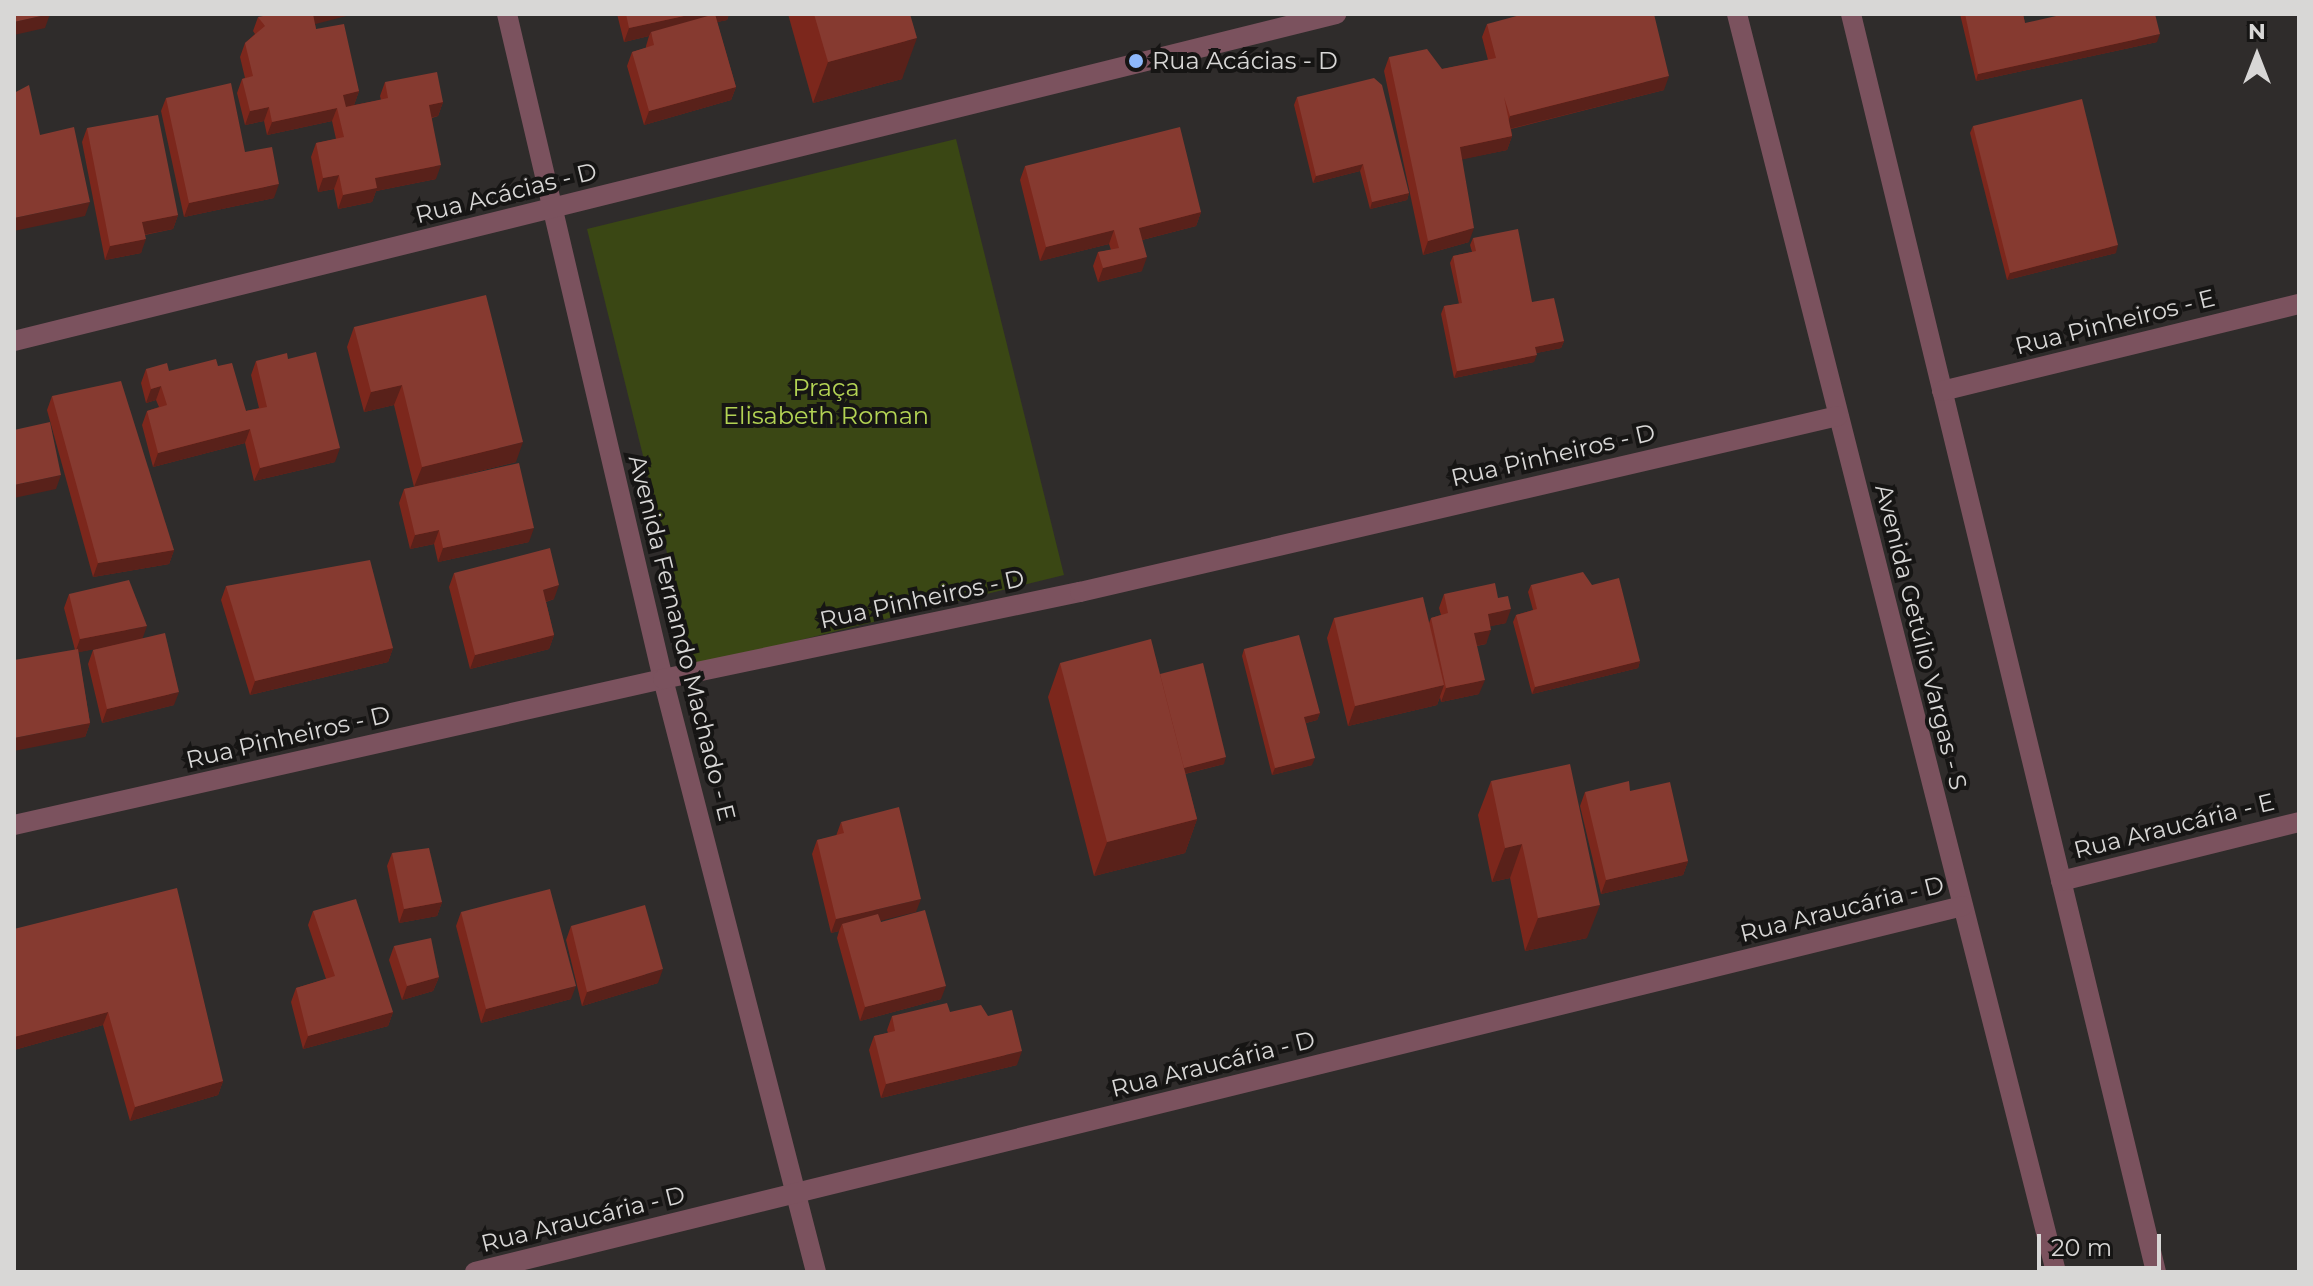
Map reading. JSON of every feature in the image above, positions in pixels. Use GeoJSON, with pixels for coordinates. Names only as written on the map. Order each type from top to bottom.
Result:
{"type":"FeatureCollection","features":[{"type":"Feature","properties":{"kind":"street","name":"Avenida Fernando Machado - E"},"geometry":{"type":"LineString","coordinates":[[507,14],[663,679],[816,1272]]}},
{"type":"Feature","properties":{"kind":"street","name":"Rua Acácias - D"},"geometry":{"type":"LineString","coordinates":[[14,341],[1336,14]]}},
{"type":"Feature","properties":{"kind":"street","name":"Avenida Getúlio Vargas - S"},"geometry":{"type":"LineString","coordinates":[[1737,14],[2056,1272]]}},
{"type":"Feature","properties":{"kind":"street"},"geometry":{"type":"LineString","coordinates":[[1851,14],[2156,1272]]}},
{"type":"Feature","properties":{"kind":"street","name":"Rua Pinheiros - E"},"geometry":{"type":"LineString","coordinates":[[1942,391],[2299,304]]}},
{"type":"Feature","properties":{"kind":"street","name":"Rua Pinheiros - D"},"geometry":{"type":"LineString","coordinates":[[14,825],[663,679],[1080,592],[1838,416]]}},
{"type":"Feature","properties":{"kind":"street","name":"Rua Araucária - E"},"geometry":{"type":"LineString","coordinates":[[2061,881],[2299,822]]}},
{"type":"Feature","properties":{"kind":"street","name":"Rua Araucária - D"},"geometry":{"type":"LineString","coordinates":[[475,1272],[1963,906]]}},
{"type":"Feature","properties":{"kind":"green space","name":"Praça Elisabeth Roman"},"geometry":{"type":"Polygon","coordinates":[[[956,139],[1064,575],[695,666],[587,229],[956,139]]]}},
{"type":"Feature","properties":{"kind":"building"},"geometry":{"type":"Polygon","coordinates":[[[14,14],[50,14],[14,22],[14,14]]]}},
{"type":"Feature","properties":{"kind":"building"},"geometry":{"type":"Polygon","coordinates":[[[313,14],[316,29],[344,24],[359,91],[343,95],[346,107],[388,98],[385,82],[437,72],[443,102],[429,105],[441,165],[375,178],[377,188],[343,195],[339,175],[323,178],[316,143],[344,137],[337,108],[272,122],[269,107],[250,111],[242,79],[253,76],[245,43],[265,26],[258,17],[313,14]]]}},
{"type":"Feature","properties":{"kind":"building"},"geometry":{"type":"Polygon","coordinates":[[[626,14],[693,14],[629,28],[626,14]]]}},
{"type":"Feature","properties":{"kind":"building"},"geometry":{"type":"Polygon","coordinates":[[[715,14],[736,87],[649,111],[632,52],[654,45],[651,32],[715,14]]]}},
{"type":"Feature","properties":{"kind":"building"},"geometry":{"type":"Polygon","coordinates":[[[814,14],[910,14],[917,38],[828,62],[814,14]]]}},
{"type":"Feature","properties":{"kind":"building"},"geometry":{"type":"Polygon","coordinates":[[[1524,14],[1654,14],[1669,76],[1510,116],[1504,97],[1512,136],[1460,147],[1474,228],[1428,241],[1389,57],[1427,49],[1442,69],[1496,58],[1487,24],[1524,14]]]}},
{"type":"Feature","properties":{"kind":"building"},"geometry":{"type":"Polygon","coordinates":[[[1965,14],[2023,14],[2025,23],[2065,14],[2155,14],[2160,34],[1978,74],[1965,14]]]}},
{"type":"Feature","properties":{"kind":"building"},"geometry":{"type":"Polygon","coordinates":[[[1374,78],[1382,85],[1409,193],[1372,202],[1363,164],[1316,176],[1297,97],[1374,78]]]}},
{"type":"Feature","properties":{"kind":"building"},"geometry":{"type":"Polygon","coordinates":[[[231,83],[245,152],[272,147],[279,184],[189,203],[166,98],[231,83]]]}},
{"type":"Feature","properties":{"kind":"building"},"geometry":{"type":"Polygon","coordinates":[[[29,85],[40,135],[74,127],[90,202],[14,218],[14,93],[29,85]]]}},
{"type":"Feature","properties":{"kind":"building"},"geometry":{"type":"Polygon","coordinates":[[[2082,99],[2118,245],[2010,273],[1973,126],[2082,99]]]}},
{"type":"Feature","properties":{"kind":"building"},"geometry":{"type":"Polygon","coordinates":[[[158,115],[178,215],[142,222],[146,239],[110,246],[87,128],[158,115]]]}},
{"type":"Feature","properties":{"kind":"building"},"geometry":{"type":"Polygon","coordinates":[[[1180,127],[1201,212],[1139,228],[1147,257],[1103,268],[1098,252],[1119,248],[1114,230],[1046,247],[1025,166],[1180,127]]]}},
{"type":"Feature","properties":{"kind":"building"},"geometry":{"type":"Polygon","coordinates":[[[1518,229],[1532,302],[1554,298],[1564,341],[1535,347],[1537,355],[1457,371],[1444,306],[1462,303],[1453,256],[1476,251],[1473,238],[1518,229]]]}},
{"type":"Feature","properties":{"kind":"building"},"geometry":{"type":"Polygon","coordinates":[[[486,295],[523,442],[422,467],[402,385],[371,392],[354,327],[486,295]]]}},
{"type":"Feature","properties":{"kind":"building"},"geometry":{"type":"Polygon","coordinates":[[[316,352],[340,448],[260,468],[250,429],[158,453],[147,411],[167,405],[161,386],[151,389],[146,369],[167,363],[169,371],[216,359],[218,366],[232,363],[246,411],[267,407],[256,361],[287,353],[288,359],[316,352]]]}},
{"type":"Feature","properties":{"kind":"building"},"geometry":{"type":"Polygon","coordinates":[[[121,381],[174,550],[98,563],[52,396],[121,381]]]}},
{"type":"Feature","properties":{"kind":"building"},"geometry":{"type":"Polygon","coordinates":[[[50,422],[61,475],[14,485],[14,430],[50,422]]]}},
{"type":"Feature","properties":{"kind":"building"},"geometry":{"type":"Polygon","coordinates":[[[519,463],[534,528],[443,548],[439,530],[415,535],[404,489],[519,463]]]}},
{"type":"Feature","properties":{"kind":"building"},"geometry":{"type":"Polygon","coordinates":[[[550,548],[559,585],[543,590],[554,635],[475,655],[454,573],[550,548]]]}},
{"type":"Feature","properties":{"kind":"building"},"geometry":{"type":"Polygon","coordinates":[[[370,560],[393,648],[255,681],[226,586],[370,560]]]}},
{"type":"Feature","properties":{"kind":"building"},"geometry":{"type":"Polygon","coordinates":[[[1583,572],[1592,585],[1619,578],[1640,661],[1535,687],[1516,615],[1537,609],[1531,585],[1583,572]]]}},
{"type":"Feature","properties":{"kind":"building"},"geometry":{"type":"Polygon","coordinates":[[[129,580],[147,626],[80,639],[69,594],[129,580]]]}},
{"type":"Feature","properties":{"kind":"building"},"geometry":{"type":"Polygon","coordinates":[[[1495,583],[1498,598],[1508,596],[1511,609],[1488,614],[1491,630],[1474,633],[1485,680],[1446,688],[1431,618],[1448,613],[1444,594],[1495,583]]]}},
{"type":"Feature","properties":{"kind":"building"},"geometry":{"type":"Polygon","coordinates":[[[1423,597],[1444,685],[1355,706],[1334,618],[1423,597]]]}},
{"type":"Feature","properties":{"kind":"building"},"geometry":{"type":"Polygon","coordinates":[[[165,633],[179,692],[107,709],[93,650],[165,633]]]}},
{"type":"Feature","properties":{"kind":"building"},"geometry":{"type":"Polygon","coordinates":[[[1299,635],[1320,713],[1304,717],[1315,758],[1275,768],[1244,649],[1299,635]]]}},
{"type":"Feature","properties":{"kind":"building"},"geometry":{"type":"Polygon","coordinates":[[[1151,639],[1197,819],[1107,842],[1060,663],[1151,639]]]}},
{"type":"Feature","properties":{"kind":"building"},"geometry":{"type":"Polygon","coordinates":[[[78,649],[90,723],[14,738],[14,660],[78,649]]]}},
{"type":"Feature","properties":{"kind":"building"},"geometry":{"type":"Polygon","coordinates":[[[1203,663],[1226,757],[1184,768],[1160,674],[1203,663]]]}},
{"type":"Feature","properties":{"kind":"building"},"geometry":{"type":"Polygon","coordinates":[[[1570,764],[1600,905],[1538,918],[1522,844],[1505,848],[1491,781],[1570,764]]]}},
{"type":"Feature","properties":{"kind":"building"},"geometry":{"type":"Polygon","coordinates":[[[1629,781],[1630,791],[1670,782],[1688,861],[1606,880],[1585,792],[1629,781]]]}},
{"type":"Feature","properties":{"kind":"building"},"geometry":{"type":"Polygon","coordinates":[[[899,807],[921,899],[836,919],[817,840],[844,833],[841,822],[899,807]]]}},
{"type":"Feature","properties":{"kind":"building"},"geometry":{"type":"Polygon","coordinates":[[[429,848],[442,902],[404,909],[392,853],[429,848]]]}},
{"type":"Feature","properties":{"kind":"building"},"geometry":{"type":"Polygon","coordinates":[[[177,888],[223,1081],[135,1107],[108,1012],[14,1037],[14,929],[177,888]]]}},
{"type":"Feature","properties":{"kind":"building"},"geometry":{"type":"Polygon","coordinates":[[[550,889],[576,986],[486,1009],[461,912],[550,889]]]}},
{"type":"Feature","properties":{"kind":"building"},"geometry":{"type":"Polygon","coordinates":[[[356,899],[393,1012],[308,1036],[296,988],[335,976],[313,911],[356,899]]]}},
{"type":"Feature","properties":{"kind":"building"},"geometry":{"type":"Polygon","coordinates":[[[645,905],[663,969],[587,992],[571,926],[645,905]]]}},
{"type":"Feature","properties":{"kind":"building"},"geometry":{"type":"Polygon","coordinates":[[[925,910],[946,986],[865,1007],[842,924],[878,914],[881,922],[925,910]]]}},
{"type":"Feature","properties":{"kind":"building"},"geometry":{"type":"Polygon","coordinates":[[[431,938],[439,977],[407,986],[394,946],[431,938]]]}},
{"type":"Feature","properties":{"kind":"building"},"geometry":{"type":"Polygon","coordinates":[[[947,1003],[950,1012],[981,1005],[988,1016],[1012,1010],[1022,1051],[886,1084],[874,1036],[895,1031],[892,1016],[947,1003]]]}},
{"type":"Feature","properties":{"kind":"place","name":"Rua Acácias - D"},"geometry":{"type":"Point","coordinates":[1136,61]}}]}
